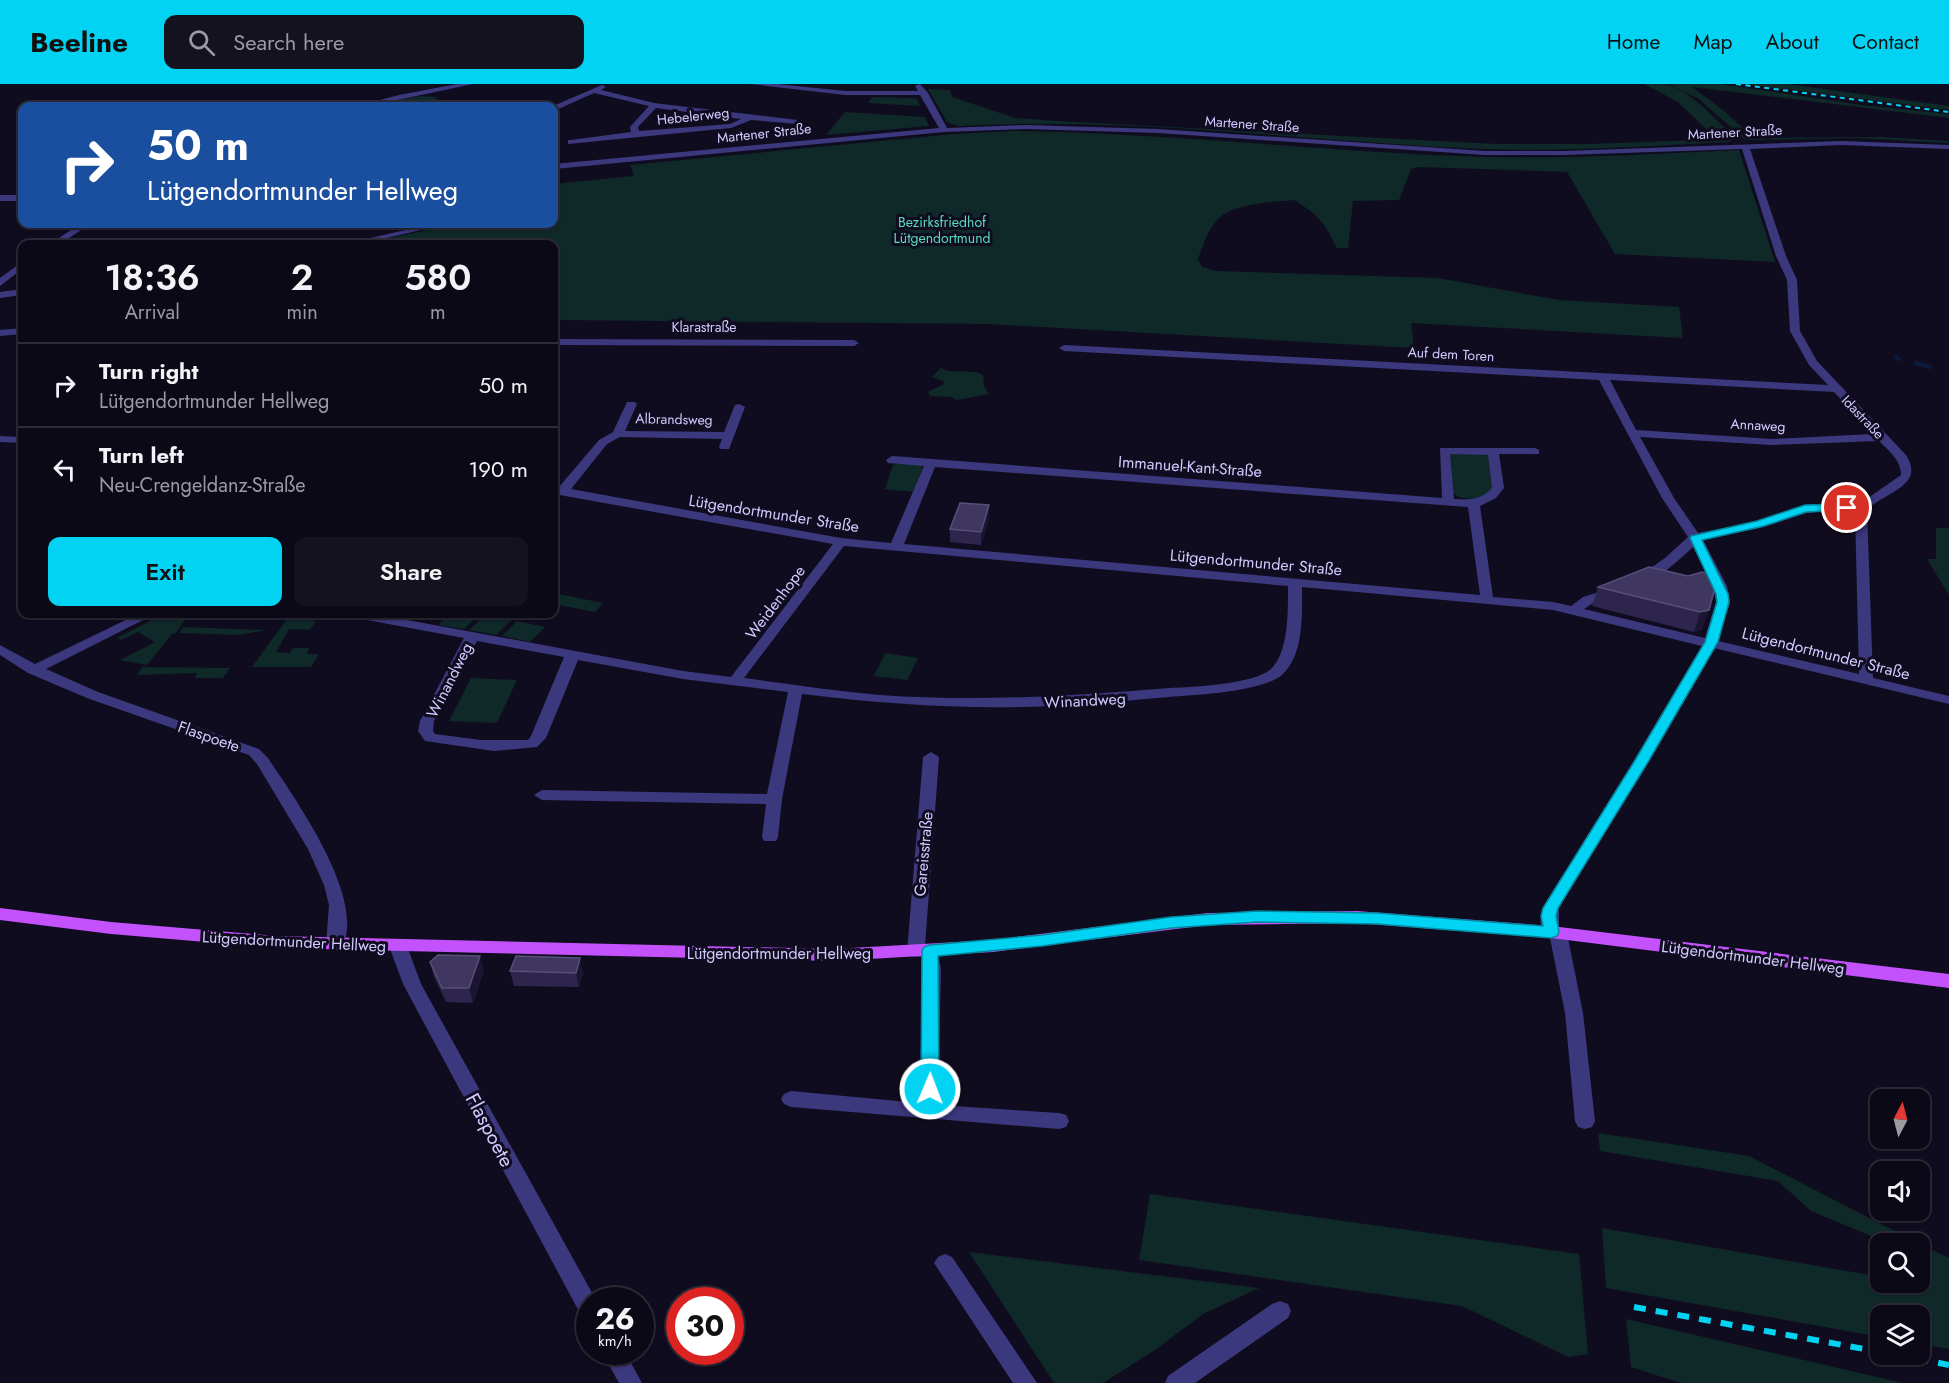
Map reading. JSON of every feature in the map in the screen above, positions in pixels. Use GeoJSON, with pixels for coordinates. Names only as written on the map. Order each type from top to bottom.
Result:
{"type":"FeatureCollection","features":[{"type":"Feature","properties":{"kind":"main road","name":"Lütgendortmunder Hellweg"},"geometry":{"type":"LineString","coordinates":[[0,914],[189,936],[335,945],[790,955],[923,952],[1042,940],[1171,922],[1257,916],[1380,918],[1555,933],[1949,981]]}},
{"type":"Feature","properties":{"kind":"street"},"geometry":{"type":"LineString","coordinates":[[419,84],[428,91]]}},
{"type":"Feature","properties":{"kind":"street"},"geometry":{"type":"LineString","coordinates":[[379,102],[469,84]]}},
{"type":"Feature","properties":{"kind":"street"},"geometry":{"type":"LineString","coordinates":[[558,107],[611,84]]}},
{"type":"Feature","properties":{"kind":"street"},"geometry":{"type":"LineString","coordinates":[[752,85],[845,93],[922,90],[944,130]]}},
{"type":"Feature","properties":{"kind":"street","name":"Hebelerweg"},"geometry":{"type":"LineString","coordinates":[[593,91],[654,105],[750,118],[796,122],[804,111]]}},
{"type":"Feature","properties":{"kind":"street","name":"Hebelerweg"},"geometry":{"type":"LineString","coordinates":[[636,134],[634,127],[654,105]]}},
{"type":"Feature","properties":{"kind":"street","name":"Hebelerweg"},"geometry":{"type":"LineString","coordinates":[[572,142],[731,126],[750,118]]}},
{"type":"Feature","properties":{"kind":"street","name":"Martener Straße"},"geometry":{"type":"LineString","coordinates":[[558,167],[944,130],[1025,127],[1096,128],[1452,152],[1526,154],[1745,145],[1872,143],[1949,147]]}},
{"type":"Feature","properties":{"kind":"street","name":"Idastraße"},"geometry":{"type":"LineString","coordinates":[[1745,145],[1781,256],[1792,280],[1795,331],[1813,363],[1907,466],[1907,475],[1896,486],[1869,501],[1861,509]]}},
{"type":"Feature","properties":{"kind":"street"},"geometry":{"type":"LineString","coordinates":[[0,198],[18,198]]}},
{"type":"Feature","properties":{"kind":"street"},"geometry":{"type":"LineString","coordinates":[[60,240],[80,228]]}},
{"type":"Feature","properties":{"kind":"street"},"geometry":{"type":"LineString","coordinates":[[368,240],[423,228]]}},
{"type":"Feature","properties":{"kind":"street"},"geometry":{"type":"LineString","coordinates":[[1,279],[18,268]]}},
{"type":"Feature","properties":{"kind":"street"},"geometry":{"type":"LineString","coordinates":[[0,295],[18,293]]}},
{"type":"Feature","properties":{"kind":"street"},"geometry":{"type":"LineString","coordinates":[[0,333],[18,331]]}},
{"type":"Feature","properties":{"kind":"street","name":"Klarastraße"},"geometry":{"type":"LineString","coordinates":[[558,342],[854,343]]}},
{"type":"Feature","properties":{"kind":"street","name":"Auf dem Toren"},"geometry":{"type":"LineString","coordinates":[[1064,348],[1837,389]]}},
{"type":"Feature","properties":{"kind":"street"},"geometry":{"type":"LineString","coordinates":[[1585,1121],[1574,1013],[1549,916],[1551,908],[1641,762],[1711,642],[1723,602],[1720,586],[1695,538],[1668,498],[1603,377]]}},
{"type":"Feature","properties":{"kind":"street","name":"Albrandsweg"},"geometry":{"type":"LineString","coordinates":[[618,434],[631,404]]}},
{"type":"Feature","properties":{"kind":"street","name":"Albrandsweg"},"geometry":{"type":"LineString","coordinates":[[558,491],[603,442],[618,434],[727,441],[739,407]]}},
{"type":"Feature","properties":{"kind":"street","name":"Annaweg"},"geometry":{"type":"LineString","coordinates":[[1632,433],[1772,442],[1882,436]]}},
{"type":"Feature","properties":{"kind":"street"},"geometry":{"type":"LineString","coordinates":[[0,439],[18,440]]}},
{"type":"Feature","properties":{"kind":"street"},"geometry":{"type":"LineString","coordinates":[[1448,501],[1444,450],[1535,452]]}},
{"type":"Feature","properties":{"kind":"street"},"geometry":{"type":"LineString","coordinates":[[1487,599],[1474,504],[1492,495],[1498,488],[1493,452]]}},
{"type":"Feature","properties":{"kind":"street","name":"Immanuel-Kant-Straße"},"geometry":{"type":"LineString","coordinates":[[892,460],[1474,504]]}},
{"type":"Feature","properties":{"kind":"street"},"geometry":{"type":"LineString","coordinates":[[896,547],[930,463]]}},
{"type":"Feature","properties":{"kind":"street","name":"Lütgendortmunder Straße"},"geometry":{"type":"LineString","coordinates":[[558,491],[841,542],[1487,599],[1574,610],[1949,700]]}},
{"type":"Feature","properties":{"kind":"street"},"geometry":{"type":"LineString","coordinates":[[1574,610],[1588,600],[1626,586],[1670,561],[1695,538],[1760,524],[1805,509],[1833,506],[1861,509],[1866,680]]}},
{"type":"Feature","properties":{"kind":"street","name":"Weidenhope"},"geometry":{"type":"LineString","coordinates":[[735,681],[841,542]]}},
{"type":"Feature","properties":{"kind":"street"},"geometry":{"type":"LineString","coordinates":[[1670,561],[1687,558],[1709,567]]}},
{"type":"Feature","properties":{"kind":"street","name":"Winandweg"},"geometry":{"type":"LineString","coordinates":[[377,618],[683,675],[878,699],[936,702],[1036,702],[1138,697],[1238,686],[1269,678],[1284,662],[1295,618],[1295,583]]}},
{"type":"Feature","properties":{"kind":"street"},"geometry":{"type":"LineString","coordinates":[[33,670],[140,618]]}},
{"type":"Feature","properties":{"kind":"street","name":"Winandweg"},"geometry":{"type":"LineString","coordinates":[[472,636],[427,721],[425,731],[430,738],[456,743],[520,746],[532,744],[538,738],[572,656]]}},
{"type":"Feature","properties":{"kind":"street","name":"Flaspoete"},"geometry":{"type":"LineString","coordinates":[[0,649],[33,670],[96,697],[254,752],[263,761],[328,875],[336,897],[338,928],[335,945]]}},
{"type":"Feature","properties":{"kind":"street"},"geometry":{"type":"LineString","coordinates":[[770,837],[774,799],[796,688]]}},
{"type":"Feature","properties":{"kind":"street","name":"Gareisstraße"},"geometry":{"type":"LineString","coordinates":[[928,1112],[932,968],[923,952],[931,757]]}},
{"type":"Feature","properties":{"kind":"street"},"geometry":{"type":"LineString","coordinates":[[542,795],[774,799]]}},
{"type":"Feature","properties":{"kind":"street","name":"Flaspoete"},"geometry":{"type":"LineString","coordinates":[[398,946],[412,984],[577,1287]]}},
{"type":"Feature","properties":{"kind":"street"},"geometry":{"type":"LineString","coordinates":[[791,1100],[1059,1121]]}},
{"type":"Feature","properties":{"kind":"street"},"geometry":{"type":"LineString","coordinates":[[945,1263],[1026,1383]]}},
{"type":"Feature","properties":{"kind":"street"},"geometry":{"type":"LineString","coordinates":[[1176,1383],[1280,1311]]}},
{"type":"Feature","properties":{"kind":"street"},"geometry":{"type":"LineString","coordinates":[[620,1365],[628,1382]]}},
{"type":"Feature","properties":{"kind":"green space"},"geometry":{"type":"Polygon","coordinates":[[[1644,84],[1664,84],[1684,92],[1702,106],[1734,139],[1729,142],[1638,147],[1515,150],[1418,146],[1090,124],[958,126],[947,122],[928,89],[950,90],[952,97],[1015,118],[1057,121],[1497,144],[1589,144],[1700,140],[1712,135],[1678,102],[1644,84]]]}},
{"type":"Feature","properties":{"kind":"green space"},"geometry":{"type":"Polygon","coordinates":[[[1669,84],[1721,84],[1862,105],[1949,114],[1949,118],[1692,87],[1723,110],[1754,138],[1882,137],[1949,141],[1949,143],[1854,138],[1744,139],[1699,99],[1669,84]]]}},
{"type":"Feature","properties":{"kind":"green space"},"geometry":{"type":"Polygon","coordinates":[[[1744,84],[1787,84],[1949,106],[1949,110],[1744,84]]]}},
{"type":"Feature","properties":{"kind":"green space"},"geometry":{"type":"Polygon","coordinates":[[[421,96],[436,97],[437,100],[474,102],[427,102],[398,100],[421,96]]]}},
{"type":"Feature","properties":{"kind":"green space"},"geometry":{"type":"Polygon","coordinates":[[[872,97],[912,98],[917,99],[920,106],[868,103],[872,97]]]}},
{"type":"Feature","properties":{"kind":"green space"},"geometry":{"type":"Polygon","coordinates":[[[845,112],[925,117],[929,126],[826,135],[845,112]]]}},
{"type":"Feature","properties":{"kind":"green space","name":"Bezirksfriedhof Lütgendortmund"},"geometry":{"type":"Polygon","coordinates":[[[1013,131],[1072,132],[1485,157],[1580,157],[1739,150],[1775,262],[1615,254],[1567,172],[1419,167],[1411,169],[1399,200],[1353,201],[1348,248],[1337,248],[1325,226],[1313,213],[1295,200],[1253,204],[1232,210],[1217,220],[1211,229],[1198,259],[1202,267],[1217,271],[1438,278],[1559,300],[1679,307],[1683,338],[1411,323],[1414,348],[988,324],[558,320],[558,240],[379,240],[438,228],[558,228],[558,184],[634,176],[630,165],[954,134],[1013,131]]]}},
{"type":"Feature","properties":{"kind":"green space"},"geometry":{"type":"Polygon","coordinates":[[[941,368],[983,375],[984,386],[989,394],[957,400],[951,397],[930,396],[928,392],[944,384],[943,381],[932,377],[941,368]]]}},
{"type":"Feature","properties":{"kind":"green space"},"geometry":{"type":"Polygon","coordinates":[[[1450,452],[1485,454],[1490,458],[1494,487],[1483,497],[1471,499],[1456,495],[1450,484],[1447,456],[1450,452]]]}},
{"type":"Feature","properties":{"kind":"green space"},"geometry":{"type":"Polygon","coordinates":[[[899,463],[921,465],[923,468],[913,492],[885,489],[893,465],[899,463]]]}},
{"type":"Feature","properties":{"kind":"green space"},"geometry":{"type":"Polygon","coordinates":[[[1936,528],[1949,528],[1949,595],[1927,559],[1936,559],[1936,528]]]}},
{"type":"Feature","properties":{"kind":"green space"},"geometry":{"type":"Polygon","coordinates":[[[558,594],[603,603],[595,612],[558,605],[558,594]]]}},
{"type":"Feature","properties":{"kind":"green space"},"geometry":{"type":"Polygon","coordinates":[[[155,618],[186,618],[147,665],[120,660],[155,642],[138,632],[121,640],[117,638],[155,618]]]}},
{"type":"Feature","properties":{"kind":"green space"},"geometry":{"type":"Polygon","coordinates":[[[288,618],[316,621],[310,630],[289,629],[276,652],[290,653],[293,648],[309,648],[307,654],[319,654],[311,667],[252,667],[288,618]]]}},
{"type":"Feature","properties":{"kind":"green space"},"geometry":{"type":"Polygon","coordinates":[[[446,618],[476,618],[464,629],[438,625],[446,618]]]}},
{"type":"Feature","properties":{"kind":"green space"},"geometry":{"type":"Polygon","coordinates":[[[482,618],[511,620],[496,635],[469,630],[482,618]]]}},
{"type":"Feature","properties":{"kind":"green space"},"geometry":{"type":"Polygon","coordinates":[[[517,621],[545,627],[530,642],[502,636],[517,621]]]}},
{"type":"Feature","properties":{"kind":"green space"},"geometry":{"type":"Polygon","coordinates":[[[183,627],[266,630],[239,635],[179,633],[183,627]]]}},
{"type":"Feature","properties":{"kind":"green space"},"geometry":{"type":"Polygon","coordinates":[[[885,653],[918,658],[907,680],[874,676],[885,653]]]}},
{"type":"Feature","properties":{"kind":"green space"},"geometry":{"type":"Polygon","coordinates":[[[142,667],[230,668],[223,678],[195,678],[197,673],[137,675],[142,667]]]}},
{"type":"Feature","properties":{"kind":"green space"},"geometry":{"type":"Polygon","coordinates":[[[471,678],[517,680],[497,723],[449,721],[471,678]]]}},
{"type":"Feature","properties":{"kind":"green space"},"geometry":{"type":"Polygon","coordinates":[[[1598,1133],[1749,1156],[1870,1218],[1870,1221],[1875,1221],[1899,1233],[1870,1233],[1870,1236],[1811,1211],[1778,1181],[1600,1151],[1598,1133]]]}},
{"type":"Feature","properties":{"kind":"green space"},"geometry":{"type":"Polygon","coordinates":[[[1150,1194],[1579,1254],[1588,1354],[1568,1357],[1462,1306],[1139,1260],[1150,1194]]]}},
{"type":"Feature","properties":{"kind":"green space"},"geometry":{"type":"Polygon","coordinates":[[[1602,1228],[1870,1275],[1870,1293],[1930,1293],[1930,1249],[1949,1258],[1949,1349],[1930,1346],[1930,1305],[1870,1305],[1870,1335],[1606,1288],[1602,1228]]]}},
{"type":"Feature","properties":{"kind":"green space"},"geometry":{"type":"Polygon","coordinates":[[[969,1252],[1259,1288],[1203,1314],[1155,1350],[1103,1383],[1054,1383],[969,1252]]]}},
{"type":"Feature","properties":{"kind":"green space"},"geometry":{"type":"Polygon","coordinates":[[[1626,1319],[1903,1383],[1681,1383],[1631,1367],[1626,1319]]]}},
{"type":"Feature","properties":{"kind":"building"},"geometry":{"type":"Polygon","coordinates":[[[960,503],[989,505],[981,532],[950,529],[960,503]]]}},
{"type":"Feature","properties":{"kind":"building"},"geometry":{"type":"Polygon","coordinates":[[[1649,567],[1688,576],[1702,572],[1718,576],[1709,610],[1700,612],[1598,587],[1649,567]]]}},
{"type":"Feature","properties":{"kind":"building"},"geometry":{"type":"Polygon","coordinates":[[[438,955],[480,956],[469,988],[442,988],[430,962],[438,955]]]}},
{"type":"Feature","properties":{"kind":"building"},"geometry":{"type":"Polygon","coordinates":[[[516,956],[580,958],[576,973],[510,971],[516,956]]]}},
{"type":"Feature","properties":{"kind":"waterway"},"geometry":{"type":"LineString","coordinates":[[1916,363],[1930,367]]}},
{"type":"Feature","properties":{"kind":"railway"},"geometry":{"type":"LineString","coordinates":[[1736,84],[1949,112]]}},
{"type":"Feature","properties":{"kind":"railway"},"geometry":{"type":"LineString","coordinates":[[1634,1307],[1870,1350]]}},
{"type":"Feature","properties":{"kind":"railway"},"geometry":{"type":"LineString","coordinates":[[1930,1361],[1949,1365]]}},
{"type":"Feature","properties":{"kind":"route"},"geometry":{"type":"LineString","coordinates":[[930,1089],[932,968],[930,951],[993,946],[1171,922],[1257,916],[1377,918],[1551,932],[1549,916],[1551,908],[1641,762],[1711,642],[1723,602],[1722,594],[1695,538],[1760,524],[1805,509],[1833,506],[1847,508]]}}]}
